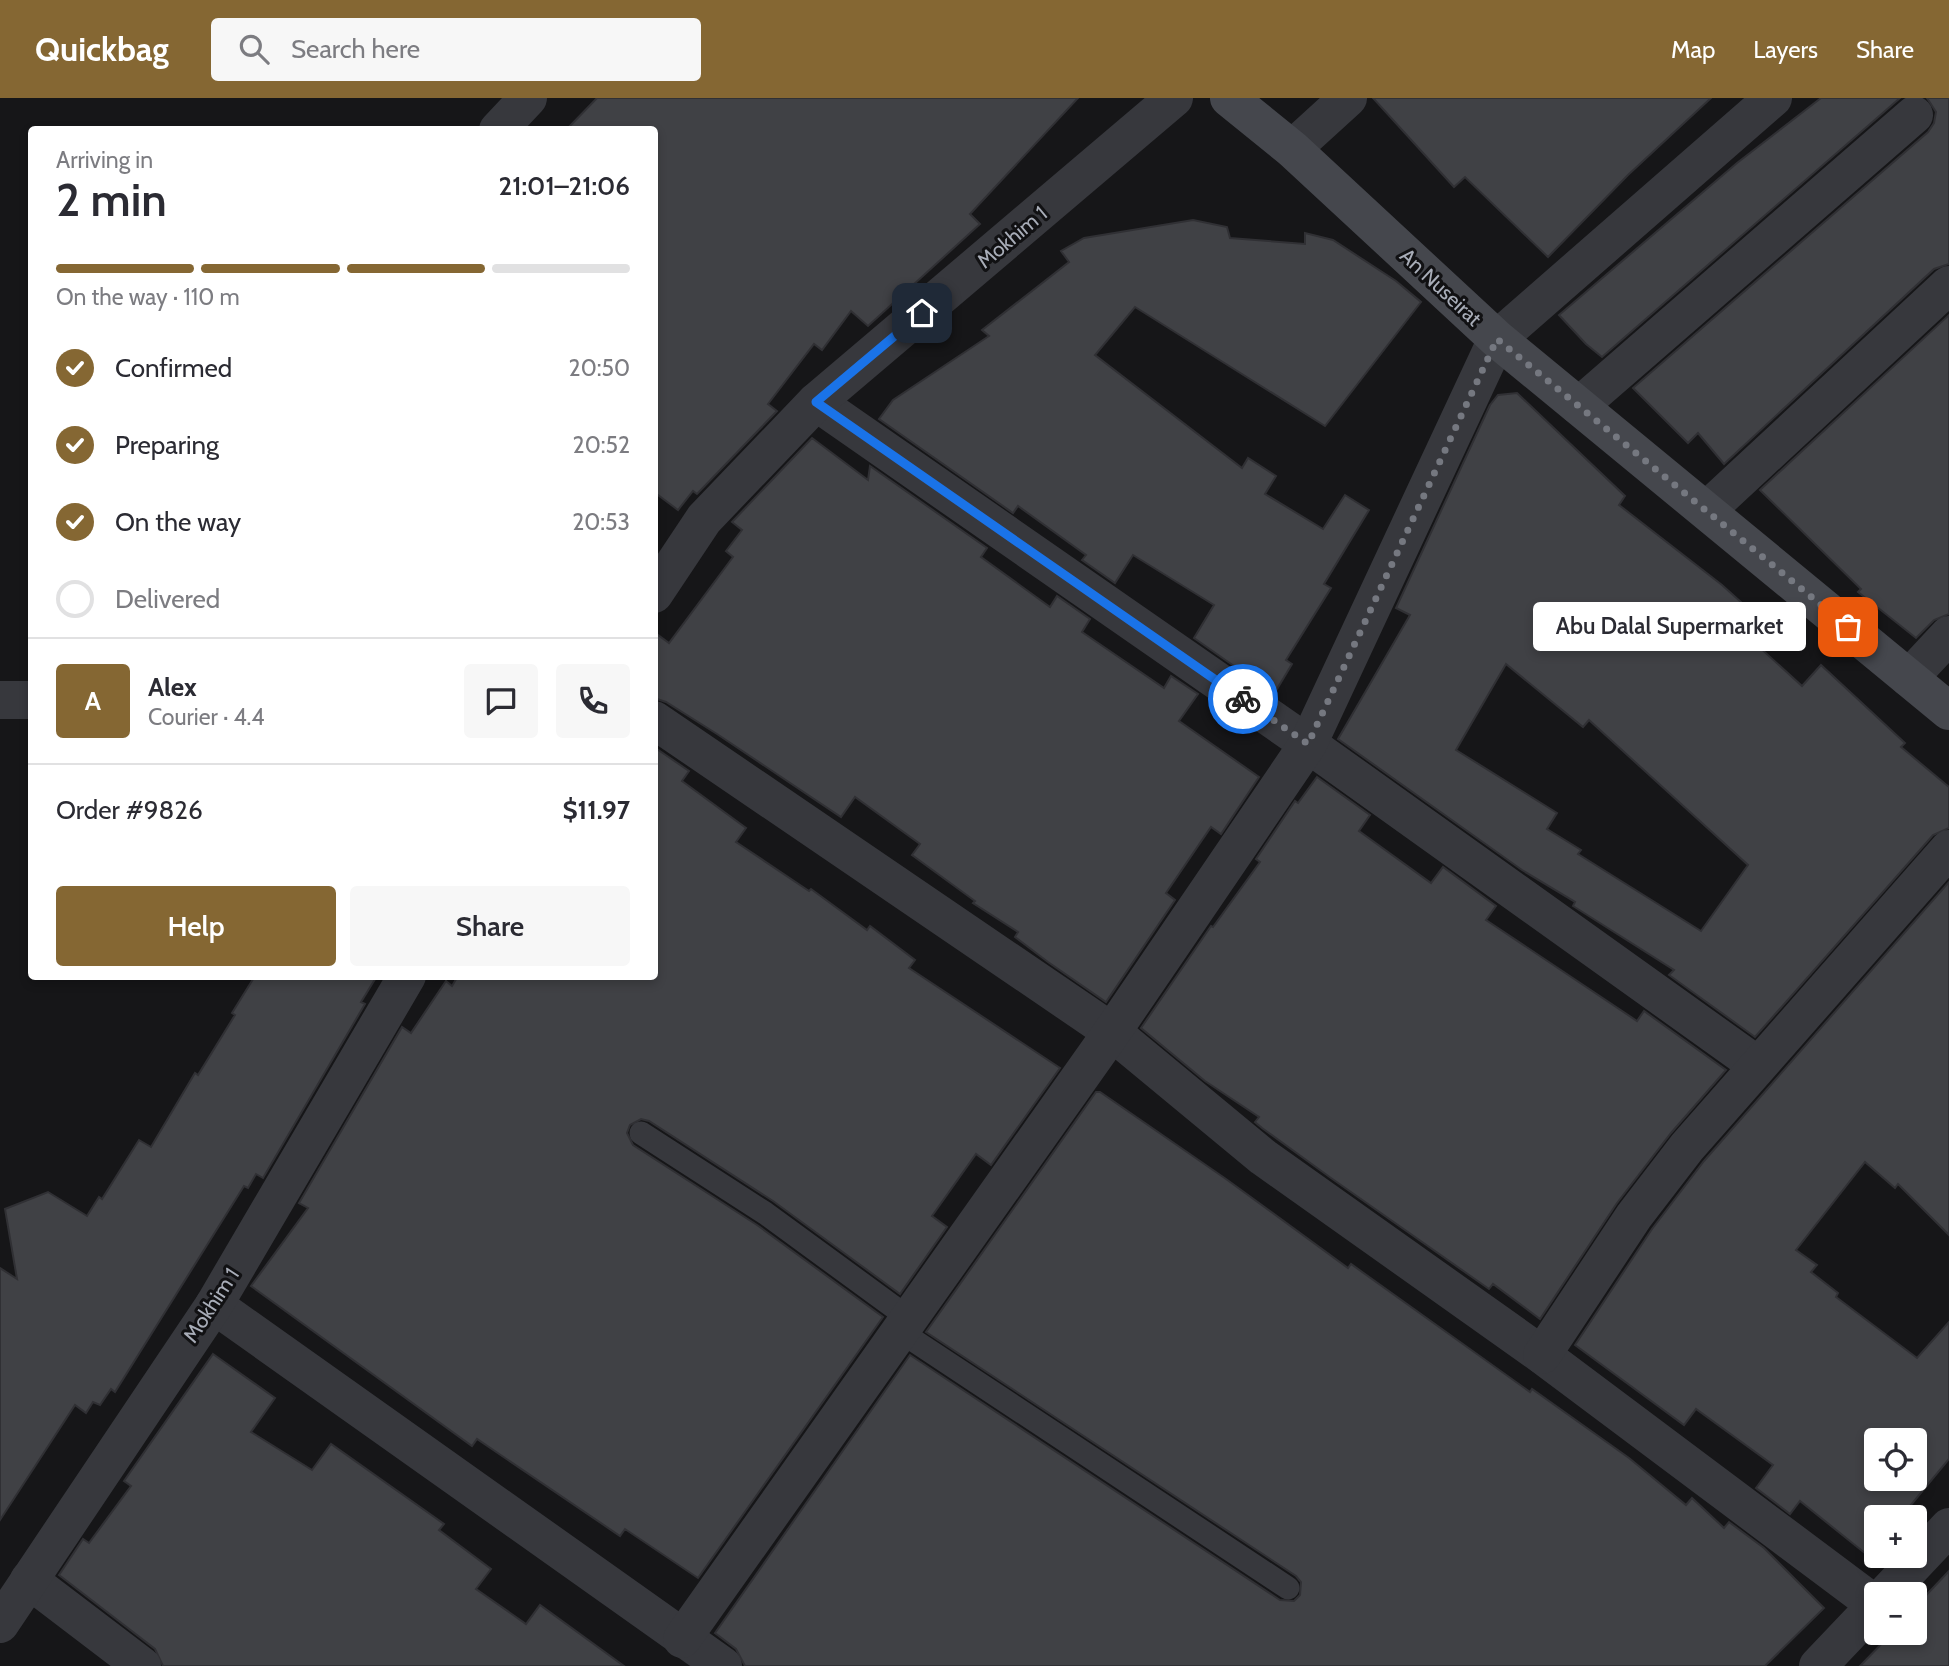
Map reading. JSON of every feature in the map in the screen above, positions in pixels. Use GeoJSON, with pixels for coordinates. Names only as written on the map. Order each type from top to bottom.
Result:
{"type":"FeatureCollection","features":[{"type":"Feature","properties":{"kind":"main road","name":"An Nuseirat"},"geometry":{"type":"LineString","coordinates":[[1229,98],[1292,149],[1497,339],[1949,710]]}},
{"type":"Feature","properties":{"kind":"street"},"geometry":{"type":"LineString","coordinates":[[502,126],[527,98]]}},
{"type":"Feature","properties":{"kind":"street","name":"Mokhim 1"},"geometry":{"type":"LineString","coordinates":[[658,588],[704,519],[816,402],[1174,98]]}},
{"type":"Feature","properties":{"kind":"street"},"geometry":{"type":"LineString","coordinates":[[1292,149],[1348,98]]}},
{"type":"Feature","properties":{"kind":"street"},"geometry":{"type":"LineString","coordinates":[[682,1639],[1112,1032],[1308,744],[1497,339],[1773,98]]}},
{"type":"Feature","properties":{"kind":"street"},"geometry":{"type":"LineString","coordinates":[[1579,406],[1914,115]]}},
{"type":"Feature","properties":{"kind":"street"},"geometry":{"type":"LineString","coordinates":[[1707,510],[1949,285]]}},
{"type":"Feature","properties":{"kind":"street"},"geometry":{"type":"LineString","coordinates":[[816,402],[1308,744],[1757,1065]]}},
{"type":"Feature","properties":{"kind":"street"},"geometry":{"type":"LineString","coordinates":[[1909,678],[1949,635]]}},
{"type":"Feature","properties":{"kind":"street"},"geometry":{"type":"LineString","coordinates":[[0,700],[28,700]]}},
{"type":"Feature","properties":{"kind":"street"},"geometry":{"type":"LineString","coordinates":[[658,723],[1112,1032],[1263,1157],[1542,1355],[1864,1596]]}},
{"type":"Feature","properties":{"kind":"street"},"geometry":{"type":"LineString","coordinates":[[1542,1355],[1634,1216],[1757,1065],[1949,849]]}},
{"type":"Feature","properties":{"kind":"street","name":"Mokhim 1"},"geometry":{"type":"LineString","coordinates":[[0,1624],[214,1305],[405,980]]}},
{"type":"Feature","properties":{"kind":"street"},"geometry":{"type":"LineString","coordinates":[[214,1305],[723,1666]]}},
{"type":"Feature","properties":{"kind":"street"},"geometry":{"type":"LineString","coordinates":[[1897,1582],[1949,1527]]}},
{"type":"Feature","properties":{"kind":"street"},"geometry":{"type":"LineString","coordinates":[[29,1580],[142,1666]]}},
{"type":"Feature","properties":{"kind":"street"},"geometry":{"type":"LineString","coordinates":[[1818,1666],[1864,1618]]}},
{"type":"Feature","properties":{"kind":"lane"},"geometry":{"type":"LineString","coordinates":[[641,1133],[765,1213],[905,1325],[1288,1588]]}},
{"type":"Feature","properties":{"kind":"building"},"geometry":{"type":"Polygon","coordinates":[[[597,98],[1078,98],[970,214],[980,224],[868,326],[851,311],[822,350],[814,344],[768,404],[777,411],[697,494],[693,491],[678,510],[658,495],[658,126],[570,126],[597,98]]]}},
{"type":"Feature","properties":{"kind":"building"},"geometry":{"type":"Polygon","coordinates":[[[1373,98],[1711,98],[1628,175],[1548,257],[1465,177],[1454,187],[1373,98]]]}},
{"type":"Feature","properties":{"kind":"building"},"geometry":{"type":"Polygon","coordinates":[[[1821,98],[1900,98],[1602,357],[1586,344],[1559,315],[1737,163],[1821,98]]]}},
{"type":"Feature","properties":{"kind":"building"},"geometry":{"type":"Polygon","coordinates":[[[1927,98],[1949,98],[1949,264],[1934,269],[1724,464],[1698,433],[1688,443],[1633,388],[1928,132],[1934,123],[1936,112],[1927,98]]]}},
{"type":"Feature","properties":{"kind":"building"},"geometry":{"type":"Polygon","coordinates":[[[1193,220],[1227,227],[1230,238],[1305,244],[1305,233],[1333,240],[1396,281],[1421,302],[1325,426],[1135,307],[1095,355],[1242,468],[1248,458],[1276,476],[1265,494],[1323,529],[1345,495],[1369,510],[1324,584],[1331,588],[1286,660],[1292,664],[1274,694],[1194,638],[1214,605],[1133,555],[1115,583],[1082,560],[1086,555],[1018,506],[1013,513],[879,419],[893,400],[989,336],[982,330],[1069,262],[1061,251],[1084,238],[1193,220]]]}},
{"type":"Feature","properties":{"kind":"building"},"geometry":{"type":"Polygon","coordinates":[[[1949,315],[1949,614],[1934,620],[1916,638],[1858,592],[1861,589],[1760,490],[1949,315]]]}},
{"type":"Feature","properties":{"kind":"building"},"geometry":{"type":"Polygon","coordinates":[[[1517,393],[1625,496],[1619,505],[1722,585],[1772,630],[1758,646],[1802,686],[1821,665],[1905,743],[1901,747],[1949,787],[1949,828],[1933,835],[1755,1037],[1669,975],[1674,970],[1573,906],[1575,902],[1522,870],[1338,739],[1410,615],[1396,608],[1490,405],[1498,395],[1517,393]],[[1506,664],[1456,750],[1557,813],[1547,829],[1581,850],[1578,854],[1701,931],[1748,865],[1589,720],[1583,727],[1506,664]]]}},
{"type":"Feature","properties":{"kind":"building"},"geometry":{"type":"Polygon","coordinates":[[[812,438],[868,480],[870,466],[987,548],[981,557],[1050,607],[1057,596],[1090,619],[1082,632],[1164,688],[1171,676],[1198,694],[1179,721],[1259,777],[1221,834],[1211,827],[1166,893],[1175,900],[1106,1002],[1015,937],[1018,932],[973,903],[975,901],[912,855],[920,844],[855,797],[841,817],[717,734],[658,699],[658,635],[669,643],[733,557],[726,551],[742,530],[732,522],[812,438]]]}},
{"type":"Feature","properties":{"kind":"building"},"geometry":{"type":"Polygon","coordinates":[[[658,750],[689,771],[682,781],[746,828],[736,842],[809,891],[811,889],[867,930],[870,926],[915,960],[909,968],[1060,1068],[991,1165],[976,1154],[932,1216],[947,1227],[900,1294],[773,1201],[649,1121],[641,1119],[630,1125],[627,1133],[633,1145],[757,1225],[883,1317],[698,1578],[625,1529],[620,1536],[477,1439],[472,1446],[251,1286],[308,1208],[299,1203],[402,1027],[411,1033],[446,981],[452,986],[456,980],[658,980],[658,750]]]}},
{"type":"Feature","properties":{"kind":"building"},"geometry":{"type":"Polygon","coordinates":[[[1317,777],[1370,815],[1359,831],[1431,883],[1443,867],[1496,906],[1486,920],[1637,1021],[1644,1011],[1726,1070],[1671,1133],[1617,1203],[1540,1319],[1493,1284],[1489,1289],[1262,1128],[1255,1122],[1259,1117],[1205,1081],[1141,1028],[1211,926],[1213,927],[1260,862],[1256,859],[1295,801],[1298,803],[1317,777]]]}},
{"type":"Feature","properties":{"kind":"building"},"geometry":{"type":"Polygon","coordinates":[[[1949,882],[1949,1235],[1898,1184],[1895,1188],[1865,1162],[1796,1250],[1817,1265],[1811,1272],[1838,1293],[1836,1297],[1917,1358],[1949,1322],[1949,1459],[1927,1486],[1927,1428],[1864,1428],[1864,1491],[1923,1491],[1911,1505],[1864,1505],[1864,1552],[1800,1501],[1790,1514],[1756,1488],[1773,1465],[1696,1409],[1684,1425],[1575,1345],[1652,1229],[1704,1161],[1949,882]]]}},
{"type":"Feature","properties":{"kind":"building"},"geometry":{"type":"Polygon","coordinates":[[[253,980],[375,980],[361,1002],[365,1004],[263,1178],[256,1174],[248,1188],[244,1186],[115,1392],[111,1389],[100,1405],[93,1402],[86,1413],[75,1405],[0,1520],[0,1268],[17,1279],[5,1209],[48,1192],[87,1216],[99,1197],[102,1199],[139,1140],[151,1147],[195,1073],[198,1075],[235,1015],[232,1013],[253,980]]]}},
{"type":"Feature","properties":{"kind":"building"},"geometry":{"type":"Polygon","coordinates":[[[1096,1092],[1100,1092],[1226,1179],[1348,1268],[1351,1264],[1530,1392],[1532,1389],[1629,1458],[1686,1505],[1692,1498],[1724,1528],[1729,1522],[1764,1548],[1824,1608],[1765,1666],[745,1666],[736,1649],[715,1633],[910,1355],[1280,1600],[1294,1601],[1300,1595],[1301,1582],[1296,1576],[926,1332],[1096,1092]]]}},
{"type":"Feature","properties":{"kind":"building"},"geometry":{"type":"Polygon","coordinates":[[[213,1354],[275,1398],[251,1432],[312,1470],[331,1444],[444,1524],[439,1530],[491,1569],[476,1589],[526,1624],[540,1605],[624,1666],[163,1666],[155,1649],[59,1575],[83,1539],[89,1543],[131,1486],[124,1481],[213,1354]]]}},
{"type":"Feature","properties":{"kind":"building"},"geometry":{"type":"Polygon","coordinates":[[[1949,1571],[1949,1666],[1860,1666],[1880,1645],[1927,1645],[1927,1594],[1949,1571]]]}},
{"type":"Feature","properties":{"kind":"way so far"},"geometry":{"type":"LineString","coordinates":[[1243,699],[1308,744],[1497,339],[1848,627]]}},
{"type":"Feature","properties":{"kind":"place","name":"Abu Dalal Supermarket"},"geometry":{"type":"Point","coordinates":[1848,627]}},
{"type":"Feature","properties":{"kind":"route"},"geometry":{"type":"LineString","coordinates":[[922,313],[816,402],[1243,699]]}}]}
